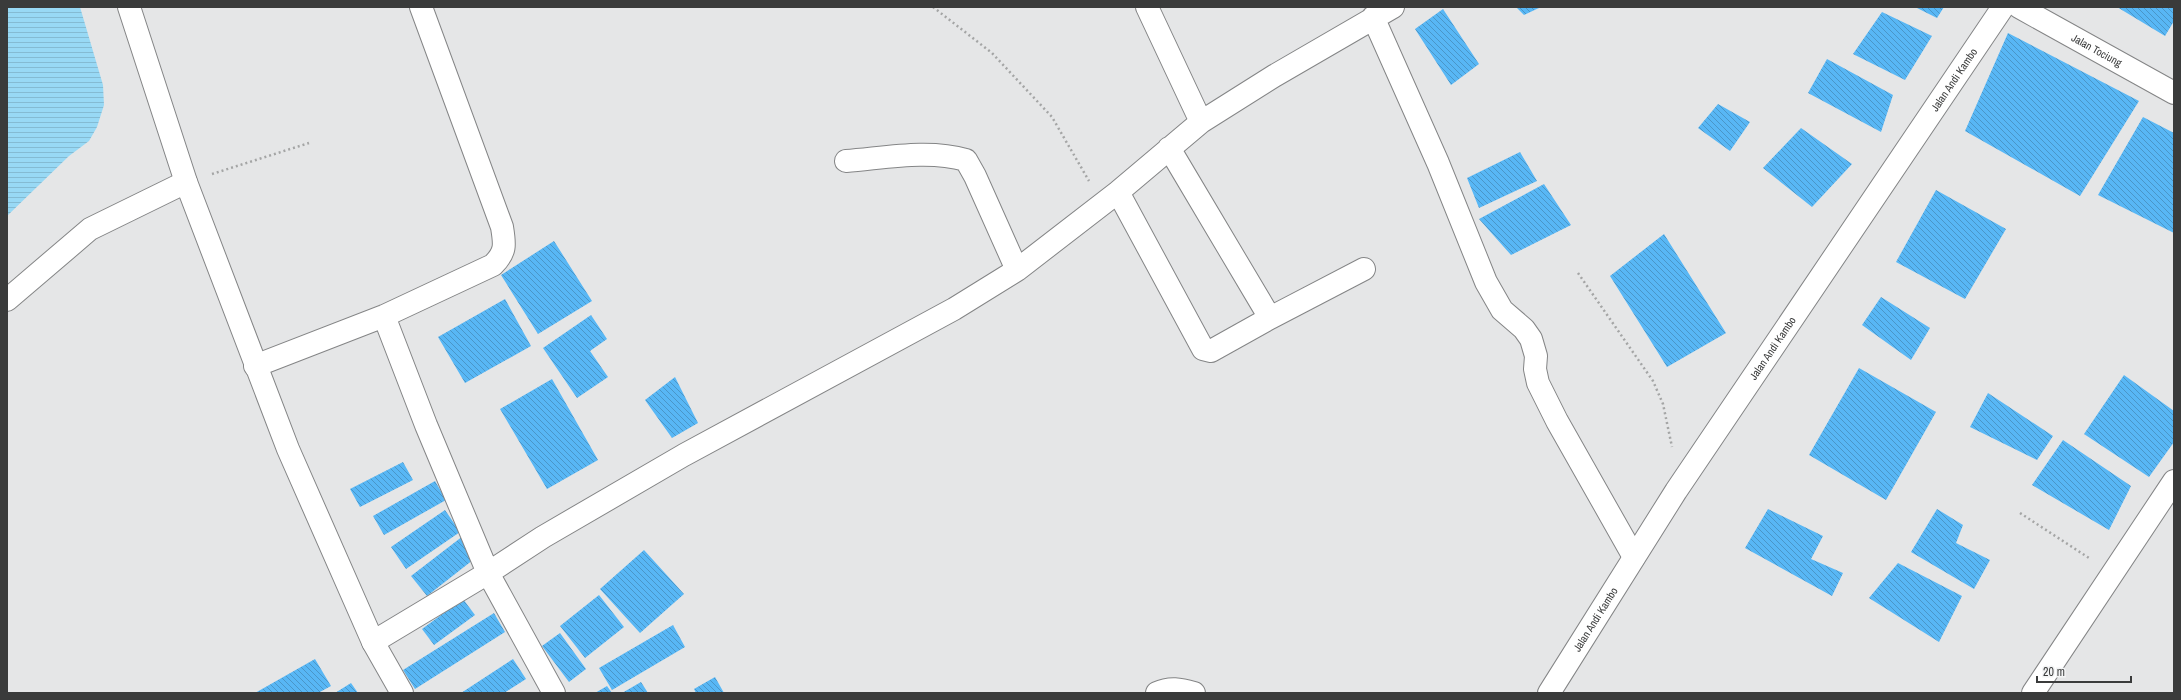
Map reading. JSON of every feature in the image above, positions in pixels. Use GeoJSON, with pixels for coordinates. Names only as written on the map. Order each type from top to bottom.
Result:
{"type":"FeatureCollection","features":[{"type":"Feature","properties":{"kind":"street"},"geometry":{"type":"LineString","coordinates":[[129,7],[186,182],[255,366],[288,449],[373,642],[402,693]]}},
{"type":"Feature","properties":{"kind":"street"},"geometry":{"type":"LineString","coordinates":[[255,366],[384,316],[493,265],[502,256],[505,241],[502,227],[421,7]]}},
{"type":"Feature","properties":{"kind":"street"},"geometry":{"type":"LineString","coordinates":[[1147,7],[1201,122]]}},
{"type":"Feature","properties":{"kind":"street"},"geometry":{"type":"LineString","coordinates":[[373,642],[488,573],[543,537],[684,455],[954,309],[1017,270],[1110,198],[1201,122],[1392,7]]}},
{"type":"Feature","properties":{"kind":"street","name":"Jalan Andi Kambo"},"geometry":{"type":"LineString","coordinates":[[1549,693],[1676,491],[2003,7]]}},
{"type":"Feature","properties":{"kind":"street","name":"Jalan Tociung"},"geometry":{"type":"LineString","coordinates":[[2019,7],[2174,93]]}},
{"type":"Feature","properties":{"kind":"street"},"geometry":{"type":"LineString","coordinates":[[1373,18],[1438,163],[1486,282],[1502,310],[1524,329],[1531,339],[1536,356],[1535,369],[1538,383],[1557,421],[1634,557]]}},
{"type":"Feature","properties":{"kind":"street"},"geometry":{"type":"LineString","coordinates":[[1170,148],[1270,318]]}},
{"type":"Feature","properties":{"kind":"street"},"geometry":{"type":"LineString","coordinates":[[846,161],[934,154],[950,155],[966,160],[975,176],[1017,270]]}},
{"type":"Feature","properties":{"kind":"street"},"geometry":{"type":"LineString","coordinates":[[7,300],[90,229],[186,182]]}},
{"type":"Feature","properties":{"kind":"street"},"geometry":{"type":"LineString","coordinates":[[1110,198],[1202,350],[1210,351],[1364,269]]}},
{"type":"Feature","properties":{"kind":"street"},"geometry":{"type":"LineString","coordinates":[[384,316],[426,425],[488,573],[554,693]]}},
{"type":"Feature","properties":{"kind":"street"},"geometry":{"type":"LineString","coordinates":[[2033,693],[2174,481]]}},
{"type":"Feature","properties":{"kind":"street"},"geometry":{"type":"LineString","coordinates":[[1157,693],[1166,689],[1181,689],[1194,693]]}},
{"type":"Feature","properties":{"kind":"path"},"geometry":{"type":"LineString","coordinates":[[933,7],[992,53],[1052,117],[1110,198]]}},
{"type":"Feature","properties":{"kind":"path"},"geometry":{"type":"LineString","coordinates":[[186,182],[309,143]]}},
{"type":"Feature","properties":{"kind":"path"},"geometry":{"type":"LineString","coordinates":[[1578,273],[1637,355],[1656,387],[1663,404],[1672,447],[1676,491]]}},
{"type":"Feature","properties":{"kind":"path"},"geometry":{"type":"LineString","coordinates":[[2020,513],[2113,574]]}},
{"type":"Feature","properties":{"kind":"water"},"geometry":{"type":"Polygon","coordinates":[[[7,7],[80,7],[103,85],[104,105],[97,127],[89,141],[69,156],[7,216],[7,7]]]}},
{"type":"Feature","properties":{"kind":"building"},"geometry":{"type":"Polygon","coordinates":[[[1516,7],[1541,7],[1524,15],[1516,7]]]}},
{"type":"Feature","properties":{"kind":"building"},"geometry":{"type":"Polygon","coordinates":[[[1915,7],[1944,7],[1937,18],[1915,7]]]}},
{"type":"Feature","properties":{"kind":"building"},"geometry":{"type":"Polygon","coordinates":[[[2117,7],[2174,7],[2174,21],[2165,36],[2117,7]]]}},
{"type":"Feature","properties":{"kind":"building"},"geometry":{"type":"Polygon","coordinates":[[[1443,9],[1479,64],[1451,85],[1415,29],[1443,9]]]}},
{"type":"Feature","properties":{"kind":"building"},"geometry":{"type":"Polygon","coordinates":[[[1882,12],[1932,36],[1905,80],[1853,54],[1882,12]]]}},
{"type":"Feature","properties":{"kind":"building"},"geometry":{"type":"Polygon","coordinates":[[[2008,33],[2139,101],[2080,196],[1965,131],[2008,33]]]}},
{"type":"Feature","properties":{"kind":"building"},"geometry":{"type":"Polygon","coordinates":[[[1827,59],[1893,95],[1881,132],[1808,93],[1827,59]]]}},
{"type":"Feature","properties":{"kind":"building"},"geometry":{"type":"Polygon","coordinates":[[[1718,104],[1750,122],[1730,151],[1698,128],[1718,104]]]}},
{"type":"Feature","properties":{"kind":"building"},"geometry":{"type":"Polygon","coordinates":[[[2143,117],[2174,133],[2174,233],[2098,195],[2143,117]]]}},
{"type":"Feature","properties":{"kind":"building"},"geometry":{"type":"Polygon","coordinates":[[[1801,128],[1852,164],[1812,207],[1763,168],[1801,128]]]}},
{"type":"Feature","properties":{"kind":"building"},"geometry":{"type":"Polygon","coordinates":[[[1520,152],[1537,181],[1479,208],[1467,178],[1520,152]]]}},
{"type":"Feature","properties":{"kind":"building"},"geometry":{"type":"Polygon","coordinates":[[[1544,184],[1571,225],[1511,255],[1479,219],[1544,184]]]}},
{"type":"Feature","properties":{"kind":"building"},"geometry":{"type":"Polygon","coordinates":[[[1936,190],[2006,229],[1965,299],[1896,262],[1936,190]]]}},
{"type":"Feature","properties":{"kind":"building"},"geometry":{"type":"Polygon","coordinates":[[[1664,234],[1726,333],[1667,367],[1610,276],[1664,234]]]}},
{"type":"Feature","properties":{"kind":"building"},"geometry":{"type":"Polygon","coordinates":[[[554,241],[592,301],[538,334],[501,275],[554,241]]]}},
{"type":"Feature","properties":{"kind":"building"},"geometry":{"type":"Polygon","coordinates":[[[1881,297],[1930,328],[1911,360],[1862,325],[1881,297]]]}},
{"type":"Feature","properties":{"kind":"building"},"geometry":{"type":"Polygon","coordinates":[[[505,299],[531,346],[465,383],[438,337],[505,299]]]}},
{"type":"Feature","properties":{"kind":"building"},"geometry":{"type":"Polygon","coordinates":[[[591,315],[607,339],[590,351],[608,377],[577,398],[543,348],[591,315]]]}},
{"type":"Feature","properties":{"kind":"building"},"geometry":{"type":"Polygon","coordinates":[[[1859,368],[1936,412],[1886,500],[1809,455],[1859,368]]]}},
{"type":"Feature","properties":{"kind":"building"},"geometry":{"type":"Polygon","coordinates":[[[2124,375],[2174,411],[2174,442],[2149,477],[2084,434],[2124,375]]]}},
{"type":"Feature","properties":{"kind":"building"},"geometry":{"type":"Polygon","coordinates":[[[675,377],[698,423],[672,438],[645,400],[675,377]]]}},
{"type":"Feature","properties":{"kind":"building"},"geometry":{"type":"Polygon","coordinates":[[[552,379],[598,460],[547,489],[500,409],[552,379]]]}},
{"type":"Feature","properties":{"kind":"building"},"geometry":{"type":"Polygon","coordinates":[[[1988,393],[2053,436],[2037,460],[1970,427],[1988,393]]]}},
{"type":"Feature","properties":{"kind":"building"},"geometry":{"type":"Polygon","coordinates":[[[2063,440],[2131,486],[2109,530],[2032,485],[2063,440]]]}},
{"type":"Feature","properties":{"kind":"building"},"geometry":{"type":"Polygon","coordinates":[[[403,462],[413,480],[360,507],[350,489],[403,462]]]}},
{"type":"Feature","properties":{"kind":"building"},"geometry":{"type":"Polygon","coordinates":[[[435,481],[446,500],[384,535],[373,516],[435,481]]]}},
{"type":"Feature","properties":{"kind":"building"},"geometry":{"type":"Polygon","coordinates":[[[1768,509],[1823,536],[1811,559],[1843,573],[1832,596],[1745,548],[1768,509]]]}},
{"type":"Feature","properties":{"kind":"building"},"geometry":{"type":"Polygon","coordinates":[[[1937,509],[1963,525],[1956,543],[1990,560],[1974,589],[1911,552],[1937,509]]]}},
{"type":"Feature","properties":{"kind":"building"},"geometry":{"type":"Polygon","coordinates":[[[445,510],[460,532],[406,569],[391,547],[445,510]]]}},
{"type":"Feature","properties":{"kind":"building"},"geometry":{"type":"Polygon","coordinates":[[[463,536],[478,556],[427,596],[411,576],[463,536]]]}},
{"type":"Feature","properties":{"kind":"building"},"geometry":{"type":"Polygon","coordinates":[[[644,550],[684,594],[640,633],[600,589],[644,550]]]}},
{"type":"Feature","properties":{"kind":"building"},"geometry":{"type":"Polygon","coordinates":[[[1898,563],[1962,596],[1939,642],[1869,598],[1898,563]]]}},
{"type":"Feature","properties":{"kind":"building"},"geometry":{"type":"Polygon","coordinates":[[[599,595],[624,627],[585,658],[560,626],[599,595]]]}},
{"type":"Feature","properties":{"kind":"building"},"geometry":{"type":"Polygon","coordinates":[[[463,599],[475,615],[434,645],[422,629],[463,599]]]}},
{"type":"Feature","properties":{"kind":"building"},"geometry":{"type":"Polygon","coordinates":[[[494,613],[505,632],[415,689],[403,670],[494,613]]]}},
{"type":"Feature","properties":{"kind":"building"},"geometry":{"type":"Polygon","coordinates":[[[673,625],[685,647],[612,690],[599,668],[673,625]]]}},
{"type":"Feature","properties":{"kind":"building"},"geometry":{"type":"Polygon","coordinates":[[[560,633],[586,669],[569,682],[542,646],[560,633]]]}},
{"type":"Feature","properties":{"kind":"building"},"geometry":{"type":"Polygon","coordinates":[[[315,659],[331,686],[318,693],[255,693],[315,659]]]}},
{"type":"Feature","properties":{"kind":"building"},"geometry":{"type":"Polygon","coordinates":[[[513,659],[526,679],[504,693],[461,693],[513,659]]]}},
{"type":"Feature","properties":{"kind":"building"},"geometry":{"type":"Polygon","coordinates":[[[715,677],[724,693],[696,693],[694,689],[715,677]]]}},
{"type":"Feature","properties":{"kind":"building"},"geometry":{"type":"Polygon","coordinates":[[[641,682],[648,693],[622,693],[641,682]]]}},
{"type":"Feature","properties":{"kind":"building"},"geometry":{"type":"Polygon","coordinates":[[[351,683],[358,693],[335,693],[351,683]]]}},
{"type":"Feature","properties":{"kind":"building"},"geometry":{"type":"Polygon","coordinates":[[[607,686],[612,693],[595,693],[607,686]]]}}]}
